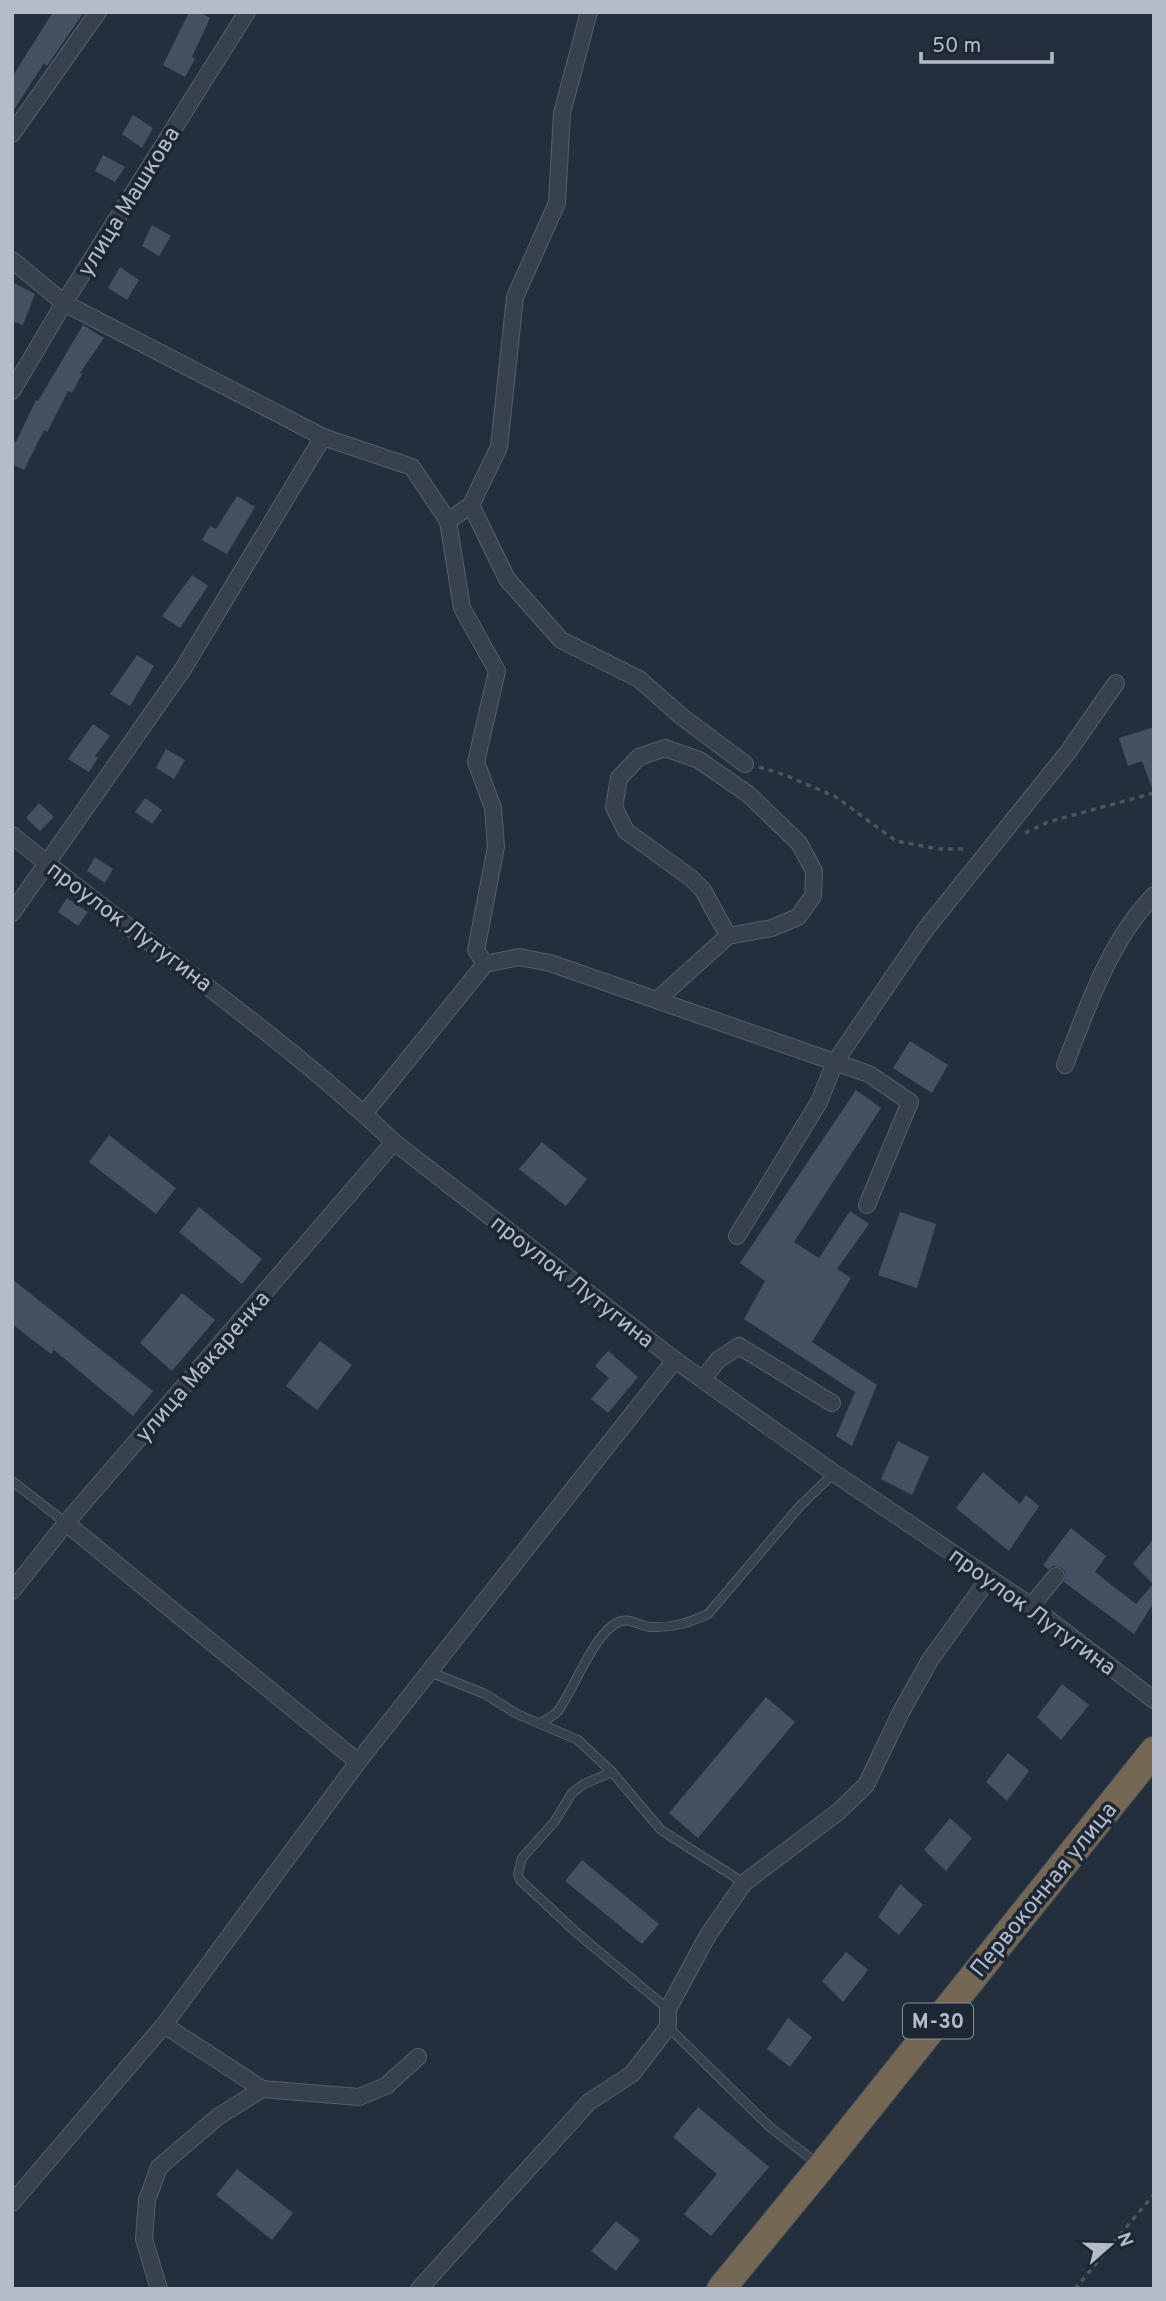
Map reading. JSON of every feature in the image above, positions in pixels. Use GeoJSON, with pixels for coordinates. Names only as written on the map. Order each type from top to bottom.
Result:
{"type":"FeatureCollection","features":[{"type":"Feature","properties":{"kind":"highway","name":"Первоконная улица"},"geometry":{"type":"LineString","coordinates":[[721,2289],[1154,1751]]}},
{"type":"Feature","properties":{"kind":"street"},"geometry":{"type":"LineString","coordinates":[[12,134],[98,12]]}},
{"type":"Feature","properties":{"kind":"street","name":"улица Машкова"},"geometry":{"type":"LineString","coordinates":[[12,391],[64,303],[247,12]]}},
{"type":"Feature","properties":{"kind":"street"},"geometry":{"type":"LineString","coordinates":[[448,521],[471,505],[499,447],[515,297],[557,203],[562,113],[589,12]]}},
{"type":"Feature","properties":{"kind":"street"},"geometry":{"type":"LineString","coordinates":[[12,260],[64,303],[323,437],[412,467],[448,521],[463,608],[496,671],[476,762],[493,808],[496,847],[476,950],[485,964]]}},
{"type":"Feature","properties":{"kind":"street"},"geometry":{"type":"LineString","coordinates":[[12,912],[183,669],[323,437]]}},
{"type":"Feature","properties":{"kind":"street"},"geometry":{"type":"LineString","coordinates":[[471,505],[507,579],[561,640],[639,679],[681,716],[745,764]]}},
{"type":"Feature","properties":{"kind":"street"},"geometry":{"type":"LineString","coordinates":[[737,1236],[819,1102],[835,1062],[925,930],[1068,752],[1116,683]]}},
{"type":"Feature","properties":{"kind":"street"},"geometry":{"type":"LineString","coordinates":[[657,1000],[728,936],[772,928],[798,917],[813,896],[814,871],[799,843],[748,794],[699,760],[665,748],[639,757],[619,778],[614,807],[626,831],[691,878],[703,890],[728,936]]}},
{"type":"Feature","properties":{"kind":"street","name":"проулок Лутугина"},"geometry":{"type":"LineString","coordinates":[[12,835],[227,999],[365,1114],[394,1142],[675,1360],[834,1473],[1031,1606],[1154,1700]]}},
{"type":"Feature","properties":{"kind":"street"},"geometry":{"type":"LineString","coordinates":[[1065,1065],[1102,971],[1140,910],[1154,895]]}},
{"type":"Feature","properties":{"kind":"street"},"geometry":{"type":"LineString","coordinates":[[365,1114],[485,964],[519,957],[550,963],[869,1073],[910,1102],[867,1205]]}},
{"type":"Feature","properties":{"kind":"street","name":"улица Макаренка"},"geometry":{"type":"LineString","coordinates":[[12,1591],[66,1523],[394,1142]]}},
{"type":"Feature","properties":{"kind":"street"},"geometry":{"type":"LineString","coordinates":[[703,1378],[718,1360],[739,1346],[832,1404]]}},
{"type":"Feature","properties":{"kind":"street"},"geometry":{"type":"LineString","coordinates":[[12,2203],[164,2025],[358,1762],[675,1360]]}},
{"type":"Feature","properties":{"kind":"street"},"geometry":{"type":"LineString","coordinates":[[66,1523],[358,1762]]}},
{"type":"Feature","properties":{"kind":"street"},"geometry":{"type":"LineString","coordinates":[[1031,1606],[1056,1576]]}},
{"type":"Feature","properties":{"kind":"street"},"geometry":{"type":"LineString","coordinates":[[419,2289],[589,2102],[632,2074],[668,2027],[668,2010],[708,1935],[744,1883],[838,1812],[866,1784],[930,1660],[989,1578]]}},
{"type":"Feature","properties":{"kind":"street"},"geometry":{"type":"LineString","coordinates":[[164,2025],[262,2089],[359,2097],[386,2087],[418,2057]]}},
{"type":"Feature","properties":{"kind":"street"},"geometry":{"type":"LineString","coordinates":[[159,2289],[144,2239],[147,2200],[159,2167],[219,2116],[262,2089]]}},
{"type":"Feature","properties":{"kind":"lane"},"geometry":{"type":"LineString","coordinates":[[540,1723],[556,1713],[603,1633],[618,1622],[627,1620],[648,1626],[673,1627],[691,1623],[708,1614],[800,1506],[834,1473]]}},
{"type":"Feature","properties":{"kind":"lane"},"geometry":{"type":"LineString","coordinates":[[12,1481],[66,1523]]}},
{"type":"Feature","properties":{"kind":"lane"},"geometry":{"type":"LineString","coordinates":[[430,1672],[485,1694],[517,1714],[578,1740],[612,1772],[661,1830],[744,1883]]}},
{"type":"Feature","properties":{"kind":"lane"},"geometry":{"type":"LineString","coordinates":[[612,1772],[584,1784],[572,1793],[555,1821],[522,1858],[518,1874],[520,1880],[578,1934],[668,2010]]}},
{"type":"Feature","properties":{"kind":"lane"},"geometry":{"type":"LineString","coordinates":[[668,2027],[771,2128],[821,2167]]}},
{"type":"Feature","properties":{"kind":"path"},"geometry":{"type":"LineString","coordinates":[[745,764],[785,775],[836,797],[896,841],[938,849],[989,850]]}},
{"type":"Feature","properties":{"kind":"path"},"geometry":{"type":"LineString","coordinates":[[1025,833],[1048,822],[1154,793]]}},
{"type":"Feature","properties":{"kind":"path"},"geometry":{"type":"LineString","coordinates":[[1075,2289],[1154,2194]]}},
{"type":"Feature","properties":{"kind":"building"},"geometry":{"type":"Polygon","coordinates":[[[53,12],[84,12],[47,66],[44,63],[12,113],[12,77],[53,12]]]}},
{"type":"Feature","properties":{"kind":"building"},"geometry":{"type":"Polygon","coordinates":[[[189,12],[200,12],[210,18],[192,57],[195,59],[185,77],[163,65],[189,12]]]}},
{"type":"Feature","properties":{"kind":"building"},"geometry":{"type":"Polygon","coordinates":[[[133,115],[153,128],[142,148],[122,134],[133,115]]]}},
{"type":"Feature","properties":{"kind":"building"},"geometry":{"type":"Polygon","coordinates":[[[103,155],[125,167],[115,182],[95,171],[103,155]]]}},
{"type":"Feature","properties":{"kind":"building"},"geometry":{"type":"Polygon","coordinates":[[[152,225],[171,236],[159,256],[142,246],[152,225]]]}},
{"type":"Feature","properties":{"kind":"building"},"geometry":{"type":"Polygon","coordinates":[[[120,267],[139,280],[127,300],[108,288],[120,267]]]}},
{"type":"Feature","properties":{"kind":"building"},"geometry":{"type":"Polygon","coordinates":[[[12,282],[35,294],[23,325],[12,321],[12,282]]]}},
{"type":"Feature","properties":{"kind":"building"},"geometry":{"type":"Polygon","coordinates":[[[83,325],[104,338],[80,373],[82,374],[72,393],[68,391],[47,432],[44,430],[24,470],[12,464],[12,440],[16,442],[36,400],[38,401],[83,325]]]}},
{"type":"Feature","properties":{"kind":"building"},"geometry":{"type":"Polygon","coordinates":[[[237,496],[255,507],[227,554],[202,540],[210,526],[216,529],[237,496]]]}},
{"type":"Feature","properties":{"kind":"building"},"geometry":{"type":"Polygon","coordinates":[[[192,575],[208,586],[180,628],[162,616],[192,575]]]}},
{"type":"Feature","properties":{"kind":"building"},"geometry":{"type":"Polygon","coordinates":[[[137,655],[154,666],[130,706],[110,694],[137,655]]]}},
{"type":"Feature","properties":{"kind":"building"},"geometry":{"type":"Polygon","coordinates":[[[93,724],[110,736],[95,756],[98,758],[89,772],[68,759],[93,724]]]}},
{"type":"Feature","properties":{"kind":"building"},"geometry":{"type":"Polygon","coordinates":[[[1154,727],[1152,788],[1142,761],[1128,766],[1119,738],[1154,727]]]}},
{"type":"Feature","properties":{"kind":"building"},"geometry":{"type":"Polygon","coordinates":[[[166,749],[185,760],[174,779],[156,768],[166,749]]]}},
{"type":"Feature","properties":{"kind":"building"},"geometry":{"type":"Polygon","coordinates":[[[145,798],[162,810],[152,824],[135,812],[145,798]]]}},
{"type":"Feature","properties":{"kind":"building"},"geometry":{"type":"Polygon","coordinates":[[[39,803],[54,817],[40,831],[26,818],[39,803]]]}},
{"type":"Feature","properties":{"kind":"building"},"geometry":{"type":"Polygon","coordinates":[[[95,857],[113,869],[105,883],[87,871],[95,857]]]}},
{"type":"Feature","properties":{"kind":"building"},"geometry":{"type":"Polygon","coordinates":[[[67,898],[88,912],[78,926],[58,912],[67,898]]]}},
{"type":"Feature","properties":{"kind":"building"},"geometry":{"type":"Polygon","coordinates":[[[910,1041],[948,1065],[932,1093],[893,1068],[910,1041]]]}},
{"type":"Feature","properties":{"kind":"building"},"geometry":{"type":"Polygon","coordinates":[[[856,1090],[881,1108],[794,1242],[819,1258],[850,1211],[869,1224],[837,1269],[851,1278],[812,1342],[877,1385],[852,1446],[836,1436],[855,1392],[744,1319],[765,1281],[740,1263],[856,1090]]]}},
{"type":"Feature","properties":{"kind":"building"},"geometry":{"type":"Polygon","coordinates":[[[109,1135],[176,1188],[156,1214],[89,1162],[109,1135]]]}},
{"type":"Feature","properties":{"kind":"building"},"geometry":{"type":"Polygon","coordinates":[[[542,1142],[587,1179],[566,1206],[519,1169],[542,1142]]]}},
{"type":"Feature","properties":{"kind":"building"},"geometry":{"type":"Polygon","coordinates":[[[199,1207],[262,1259],[242,1284],[179,1232],[199,1207]]]}},
{"type":"Feature","properties":{"kind":"building"},"geometry":{"type":"Polygon","coordinates":[[[900,1212],[936,1224],[917,1288],[878,1275],[900,1212]]]}},
{"type":"Feature","properties":{"kind":"building"},"geometry":{"type":"Polygon","coordinates":[[[12,1279],[153,1391],[133,1416],[54,1350],[51,1354],[12,1324],[12,1279]]]}},
{"type":"Feature","properties":{"kind":"building"},"geometry":{"type":"Polygon","coordinates":[[[182,1293],[215,1320],[172,1371],[140,1343],[182,1293]]]}},
{"type":"Feature","properties":{"kind":"building"},"geometry":{"type":"Polygon","coordinates":[[[320,1341],[352,1365],[317,1410],[286,1386],[320,1341]]]}},
{"type":"Feature","properties":{"kind":"building"},"geometry":{"type":"Polygon","coordinates":[[[608,1351],[638,1377],[608,1413],[591,1399],[609,1378],[595,1366],[608,1351]]]}},
{"type":"Feature","properties":{"kind":"building"},"geometry":{"type":"Polygon","coordinates":[[[898,1441],[929,1457],[912,1495],[881,1479],[898,1441]]]}},
{"type":"Feature","properties":{"kind":"building"},"geometry":{"type":"Polygon","coordinates":[[[983,1472],[1020,1504],[1026,1495],[1039,1506],[1009,1551],[956,1508],[983,1472]]]}},
{"type":"Feature","properties":{"kind":"building"},"geometry":{"type":"Polygon","coordinates":[[[1071,1528],[1106,1556],[1095,1572],[1136,1604],[1153,1584],[1133,1564],[1154,1538],[1154,1602],[1134,1634],[1064,1582],[1066,1573],[1062,1568],[1053,1566],[1048,1569],[1043,1565],[1071,1528]]]}},
{"type":"Feature","properties":{"kind":"building"},"geometry":{"type":"Polygon","coordinates":[[[1062,1684],[1089,1705],[1061,1740],[1037,1717],[1062,1684]]]}},
{"type":"Feature","properties":{"kind":"building"},"geometry":{"type":"Polygon","coordinates":[[[766,1697],[795,1722],[698,1838],[669,1813],[766,1697]]]}},
{"type":"Feature","properties":{"kind":"building"},"geometry":{"type":"Polygon","coordinates":[[[1008,1753],[1029,1771],[1007,1801],[986,1782],[1008,1753]]]}},
{"type":"Feature","properties":{"kind":"building"},"geometry":{"type":"Polygon","coordinates":[[[950,1818],[972,1838],[946,1871],[924,1850],[950,1818]]]}},
{"type":"Feature","properties":{"kind":"building"},"geometry":{"type":"Polygon","coordinates":[[[582,1860],[659,1924],[642,1944],[565,1881],[582,1860]]]}},
{"type":"Feature","properties":{"kind":"building"},"geometry":{"type":"Polygon","coordinates":[[[900,1884],[923,1905],[899,1935],[878,1917],[900,1884]]]}},
{"type":"Feature","properties":{"kind":"building"},"geometry":{"type":"Polygon","coordinates":[[[846,1952],[868,1970],[843,2002],[822,1981],[846,1952]]]}},
{"type":"Feature","properties":{"kind":"building"},"geometry":{"type":"Polygon","coordinates":[[[788,2018],[812,2037],[790,2067],[767,2049],[788,2018]]]}},
{"type":"Feature","properties":{"kind":"building"},"geometry":{"type":"Polygon","coordinates":[[[698,2107],[769,2167],[711,2236],[684,2214],[717,2174],[673,2137],[698,2107]]]}},
{"type":"Feature","properties":{"kind":"building"},"geometry":{"type":"Polygon","coordinates":[[[237,2169],[293,2213],[272,2240],[216,2195],[237,2169]]]}},
{"type":"Feature","properties":{"kind":"building"},"geometry":{"type":"Polygon","coordinates":[[[616,2221],[640,2240],[616,2271],[591,2251],[616,2221]]]}}]}
